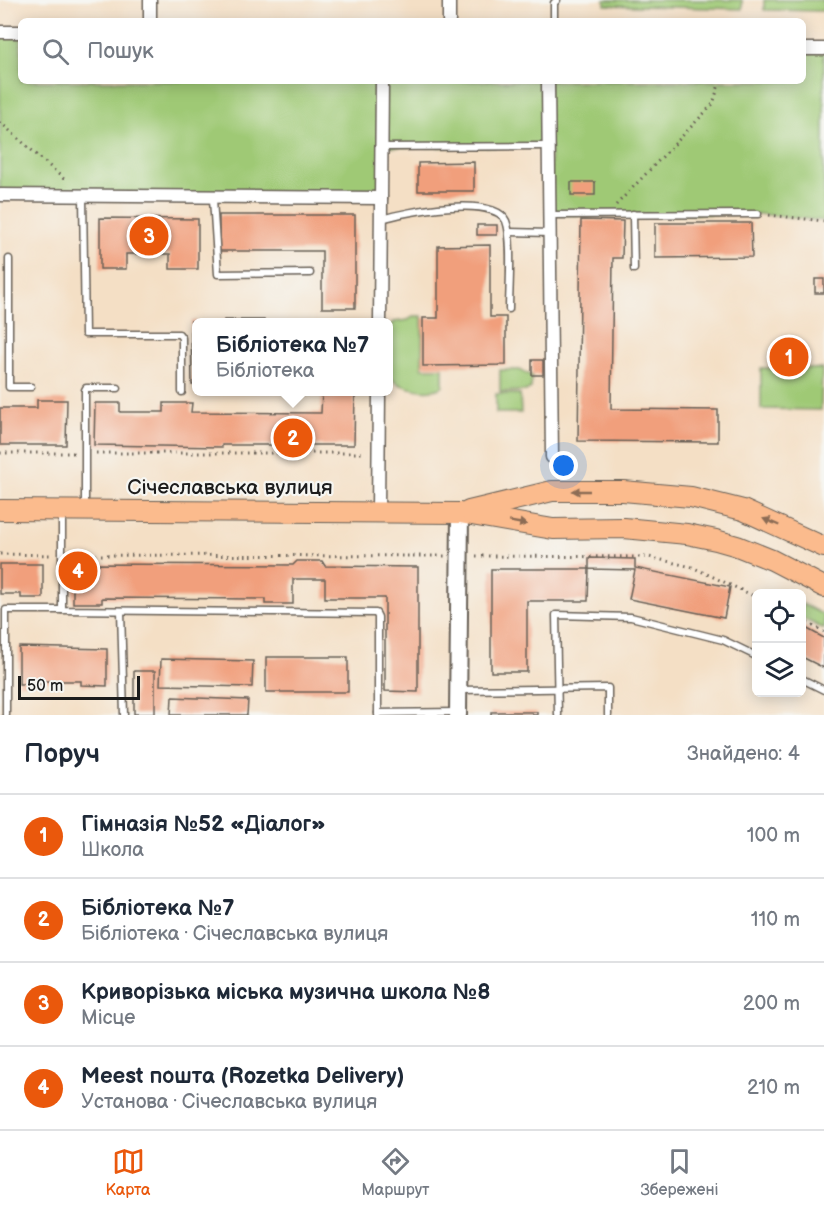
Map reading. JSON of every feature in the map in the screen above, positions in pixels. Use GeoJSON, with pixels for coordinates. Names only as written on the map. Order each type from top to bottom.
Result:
{"type":"FeatureCollection","features":[{"type":"Feature","properties":{"kind":"main road"},"geometry":{"type":"LineString","coordinates":[[460,513],[552,491],[623,490],[690,497],[743,510],[824,547]]}},
{"type":"Feature","properties":{"kind":"main road","name":"Січеславська вулиця"},"geometry":{"type":"LineString","coordinates":[[0,510],[460,513]]}},
{"type":"Feature","properties":{"kind":"main road"},"geometry":{"type":"LineString","coordinates":[[460,513],[553,528],[624,528],[706,538],[737,546],[772,560],[824,587]]}},
{"type":"Feature","properties":{"kind":"street"},"geometry":{"type":"LineString","coordinates":[[150,0],[150,18]]}},
{"type":"Feature","properties":{"kind":"street"},"geometry":{"type":"LineString","coordinates":[[449,0],[449,18]]}},
{"type":"Feature","properties":{"kind":"street"},"geometry":{"type":"LineString","coordinates":[[0,32],[18,32]]}},
{"type":"Feature","properties":{"kind":"street"},"geometry":{"type":"LineString","coordinates":[[806,49],[824,49]]}},
{"type":"Feature","properties":{"kind":"street"},"geometry":{"type":"LineString","coordinates":[[380,318],[382,84]]}},
{"type":"Feature","properties":{"kind":"street"},"geometry":{"type":"LineString","coordinates":[[548,84],[552,457]]}},
{"type":"Feature","properties":{"kind":"street"},"geometry":{"type":"LineString","coordinates":[[0,195],[381,198]]}},
{"type":"Feature","properties":{"kind":"street"},"geometry":{"type":"LineString","coordinates":[[378,512],[379,396]]}},
{"type":"Feature","properties":{"kind":"street"},"geometry":{"type":"LineString","coordinates":[[458,714],[460,513]]}},
{"type":"Feature","properties":{"kind":"lane"},"geometry":{"type":"LineString","coordinates":[[554,18],[554,3],[557,0]]}},
{"type":"Feature","properties":{"kind":"lane"},"geometry":{"type":"LineString","coordinates":[[381,147],[550,146]]}},
{"type":"Feature","properties":{"kind":"lane"},"geometry":{"type":"LineString","coordinates":[[83,197],[85,334],[179,333],[182,338],[182,392]]}},
{"type":"Feature","properties":{"kind":"lane"},"geometry":{"type":"LineString","coordinates":[[213,198],[218,274],[310,273]]}},
{"type":"Feature","properties":{"kind":"lane"},"geometry":{"type":"LineString","coordinates":[[381,219],[436,208],[471,207],[498,213],[503,217],[509,232],[509,309]]}},
{"type":"Feature","properties":{"kind":"lane"},"geometry":{"type":"LineString","coordinates":[[551,215],[758,213]]}},
{"type":"Feature","properties":{"kind":"lane"},"geometry":{"type":"LineString","coordinates":[[633,214],[634,269]]}},
{"type":"Feature","properties":{"kind":"lane"},"geometry":{"type":"LineString","coordinates":[[509,232],[551,233]]}},
{"type":"Feature","properties":{"kind":"lane"},"geometry":{"type":"LineString","coordinates":[[9,259],[9,387],[31,387]]}},
{"type":"Feature","properties":{"kind":"lane"},"geometry":{"type":"LineString","coordinates":[[0,351],[9,351]]}},
{"type":"Feature","properties":{"kind":"lane"},"geometry":{"type":"LineString","coordinates":[[85,510],[86,388],[118,388]]}},
{"type":"Feature","properties":{"kind":"lane"},"geometry":{"type":"LineString","coordinates":[[62,510],[62,610]]}},
{"type":"Feature","properties":{"kind":"lane"},"geometry":{"type":"LineString","coordinates":[[6,715],[6,610],[376,613],[378,617],[378,714],[458,714]]}},
{"type":"Feature","properties":{"kind":"lane"},"geometry":{"type":"LineString","coordinates":[[121,610],[124,715]]}},
{"type":"Feature","properties":{"kind":"lane"},"geometry":{"type":"LineString","coordinates":[[558,715],[556,615],[631,617],[723,640],[752,654]]}},
{"type":"Feature","properties":{"kind":"lane"},"geometry":{"type":"LineString","coordinates":[[806,681],[824,690]]}},
{"type":"Feature","properties":{"kind":"lane"},"geometry":{"type":"LineString","coordinates":[[458,690],[608,688],[608,715]]}},
{"type":"Feature","properties":{"kind":"path"},"geometry":{"type":"LineString","coordinates":[[606,215],[713,104],[719,84]]}},
{"type":"Feature","properties":{"kind":"path"},"geometry":{"type":"LineString","coordinates":[[0,122],[83,197]]}},
{"type":"Feature","properties":{"kind":"path"},"geometry":{"type":"LineString","coordinates":[[758,213],[824,221]]}},
{"type":"Feature","properties":{"kind":"path"},"geometry":{"type":"LineString","coordinates":[[0,453],[379,453]]}},
{"type":"Feature","properties":{"kind":"path"},"geometry":{"type":"LineString","coordinates":[[0,554],[649,557],[692,567],[752,595]]}},
{"type":"Feature","properties":{"kind":"path"},"geometry":{"type":"LineString","coordinates":[[806,623],[824,632]]}},
{"type":"Feature","properties":{"kind":"green space"},"geometry":{"type":"Polygon","coordinates":[[[605,0],[742,0],[742,9],[605,5],[605,0]]]}},
{"type":"Feature","properties":{"kind":"green space"},"geometry":{"type":"Polygon","coordinates":[[[764,0],[824,0],[824,11],[764,10],[764,0]]]}},
{"type":"Feature","properties":{"kind":"green space"},"geometry":{"type":"Polygon","coordinates":[[[0,32],[18,32],[18,84],[806,84],[806,49],[824,49],[824,221],[758,214],[551,215],[550,147],[382,147],[381,198],[0,195],[0,32]]]}},
{"type":"Feature","properties":{"kind":"green space"},"geometry":{"type":"Polygon","coordinates":[[[414,316],[422,316],[422,368],[443,368],[443,386],[438,389],[416,389],[401,385],[393,379],[393,324],[414,316]]]}},
{"type":"Feature","properties":{"kind":"green space"},"geometry":{"type":"Polygon","coordinates":[[[761,368],[822,369],[821,410],[761,409],[761,368]]]}},
{"type":"Feature","properties":{"kind":"green space"},"geometry":{"type":"Polygon","coordinates":[[[500,370],[520,370],[532,376],[531,388],[526,391],[500,392],[500,370]]]}},
{"type":"Feature","properties":{"kind":"green space"},"geometry":{"type":"Polygon","coordinates":[[[496,394],[520,394],[521,413],[496,413],[496,394]]]}},
{"type":"Feature","properties":{"kind":"green space"},"geometry":{"type":"Polygon","coordinates":[[[806,606],[824,615],[824,629],[806,620],[806,606]]]}},
{"type":"Feature","properties":{"kind":"building"},"geometry":{"type":"Polygon","coordinates":[[[474,162],[474,191],[418,191],[418,163],[474,162]]]}},
{"type":"Feature","properties":{"kind":"building"},"geometry":{"type":"Polygon","coordinates":[[[571,182],[595,182],[595,195],[571,195],[571,182]]]}},
{"type":"Feature","properties":{"kind":"building"},"geometry":{"type":"Polygon","coordinates":[[[219,215],[355,215],[355,308],[322,308],[322,251],[219,251],[219,215]]]}},
{"type":"Feature","properties":{"kind":"building"},"geometry":{"type":"Polygon","coordinates":[[[100,218],[198,219],[198,269],[170,269],[170,254],[126,254],[126,269],[100,269],[100,218]]]}},
{"type":"Feature","properties":{"kind":"building"},"geometry":{"type":"Polygon","coordinates":[[[581,220],[623,221],[622,258],[613,258],[611,409],[718,410],[718,442],[578,441],[581,220]]]}},
{"type":"Feature","properties":{"kind":"building"},"geometry":{"type":"Polygon","coordinates":[[[655,223],[751,223],[752,257],[655,258],[655,223]]]}},
{"type":"Feature","properties":{"kind":"building"},"geometry":{"type":"Polygon","coordinates":[[[477,225],[497,225],[497,235],[477,235],[477,225]]]}},
{"type":"Feature","properties":{"kind":"building"},"geometry":{"type":"Polygon","coordinates":[[[490,245],[490,317],[506,317],[506,365],[423,366],[423,318],[438,318],[438,246],[490,245]]]}},
{"type":"Feature","properties":{"kind":"building"},"geometry":{"type":"Polygon","coordinates":[[[815,279],[824,279],[824,293],[815,293],[815,279]]]}},
{"type":"Feature","properties":{"kind":"building"},"geometry":{"type":"Polygon","coordinates":[[[191,321],[192,321],[192,385],[191,321]]]}},
{"type":"Feature","properties":{"kind":"building"},"geometry":{"type":"Polygon","coordinates":[[[532,360],[543,360],[543,375],[532,375],[532,360]]]}},
{"type":"Feature","properties":{"kind":"building"},"geometry":{"type":"Polygon","coordinates":[[[322,396],[355,396],[354,445],[222,445],[222,447],[94,445],[95,403],[120,403],[120,412],[164,412],[164,403],[192,403],[191,412],[321,413],[322,396]]]}},
{"type":"Feature","properties":{"kind":"building"},"geometry":{"type":"Polygon","coordinates":[[[37,400],[67,400],[66,445],[0,445],[0,408],[37,408],[37,400]]]}},
{"type":"Feature","properties":{"kind":"building"},"geometry":{"type":"Polygon","coordinates":[[[589,558],[635,559],[635,568],[730,587],[724,618],[629,599],[635,570],[589,569],[589,558]]]}},
{"type":"Feature","properties":{"kind":"building"},"geometry":{"type":"Polygon","coordinates":[[[297,561],[322,561],[325,566],[418,567],[418,692],[385,691],[385,598],[325,598],[325,579],[293,579],[293,604],[265,604],[265,599],[102,598],[102,603],[73,603],[73,564],[293,565],[297,561]]]}},
{"type":"Feature","properties":{"kind":"building"},"geometry":{"type":"Polygon","coordinates":[[[0,564],[43,564],[43,598],[21,598],[21,594],[0,594],[0,564]]]}},
{"type":"Feature","properties":{"kind":"building"},"geometry":{"type":"Polygon","coordinates":[[[491,569],[589,569],[588,601],[527,601],[527,672],[491,672],[491,569]]]}},
{"type":"Feature","properties":{"kind":"building"},"geometry":{"type":"Polygon","coordinates":[[[806,628],[824,638],[824,668],[806,659],[806,628]]]}},
{"type":"Feature","properties":{"kind":"building"},"geometry":{"type":"Polygon","coordinates":[[[19,647],[107,649],[107,686],[81,685],[81,681],[43,681],[43,684],[19,684],[19,647]]]}},
{"type":"Feature","properties":{"kind":"building"},"geometry":{"type":"Polygon","coordinates":[[[266,657],[348,657],[348,692],[266,692],[266,657]]]}},
{"type":"Feature","properties":{"kind":"building"},"geometry":{"type":"Polygon","coordinates":[[[161,659],[253,661],[252,687],[160,685],[161,659]]]}},
{"type":"Feature","properties":{"kind":"building"},"geometry":{"type":"Polygon","coordinates":[[[134,671],[155,671],[155,714],[134,714],[134,671]]]}},
{"type":"Feature","properties":{"kind":"building"},"geometry":{"type":"Polygon","coordinates":[[[172,697],[248,700],[247,715],[171,715],[172,697]]]}},
{"type":"Feature","properties":{"kind":"building"},"geometry":{"type":"Polygon","coordinates":[[[491,712],[537,712],[537,715],[491,715],[491,712]]]}},
{"type":"Feature","properties":{"kind":"place","name":"Криворізька міська музична школа №8"},"geometry":{"type":"Point","coordinates":[149,236]}},
{"type":"Feature","properties":{"kind":"place","name":"Гімназія №52 «Діалог»"},"geometry":{"type":"Point","coordinates":[789,357]}},
{"type":"Feature","properties":{"kind":"place","name":"Бібліотека №7"},"geometry":{"type":"Point","coordinates":[293,438]}},
{"type":"Feature","properties":{"kind":"place","name":"Meest пошта (Rozetka Delivery)"},"geometry":{"type":"Point","coordinates":[78,571]}}]}
